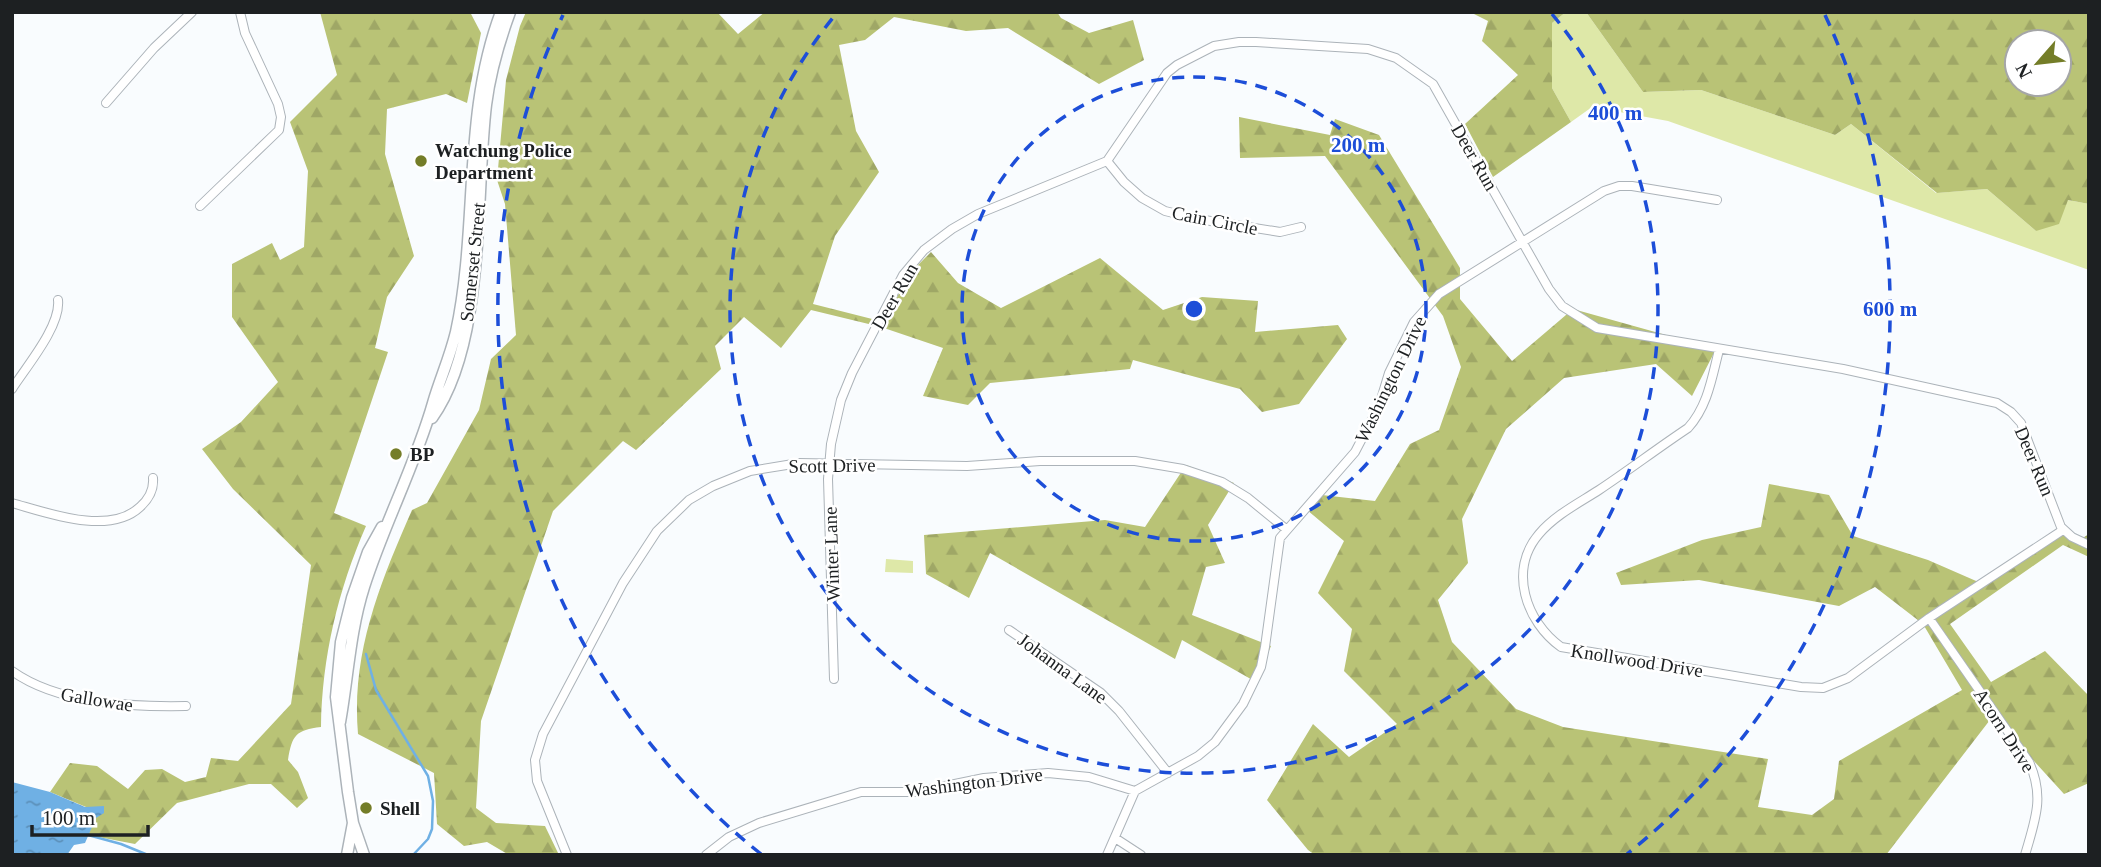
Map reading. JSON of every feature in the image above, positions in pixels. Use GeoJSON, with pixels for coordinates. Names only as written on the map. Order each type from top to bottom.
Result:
{"type":"FeatureCollection","features":[{"type":"Feature","properties":{"kind":"main road","name":"Somerset Street"},"geometry":{"type":"LineString","coordinates":[[364,855],[353,823],[343,764],[340,722],[353,626],[389,516],[429,423],[459,317],[476,112],[486,59],[501,12]]}},
{"type":"Feature","properties":{"kind":"main road","name":"Somerset Street"},"geometry":{"type":"LineString","coordinates":[[429,423],[442,405],[448,389],[467,320],[488,91],[510,12]]}},
{"type":"Feature","properties":{"kind":"main road","name":"Somerset Street"},"geometry":{"type":"LineString","coordinates":[[347,855],[353,823]]}},
{"type":"Feature","properties":{"kind":"street"},"geometry":{"type":"LineString","coordinates":[[106,103],[154,48],[192,12]]}},
{"type":"Feature","properties":{"kind":"street"},"geometry":{"type":"LineString","coordinates":[[200,206],[279,130],[281,117],[278,104],[245,33],[240,12]]}},
{"type":"Feature","properties":{"kind":"street","name":"Deer Run"},"geometry":{"type":"LineString","coordinates":[[864,351],[903,275],[924,250],[938,238],[979,214],[1107,161],[1159,82],[1177,65],[1201,51],[1239,42],[1368,49],[1396,58],[1433,85],[1549,289],[1562,306],[1585,321],[1609,331],[1843,369],[1997,403],[2021,423],[2063,530]]}},
{"type":"Feature","properties":{"kind":"street","name":"Cain Circle"},"geometry":{"type":"LineString","coordinates":[[1107,161],[1142,198],[1165,211],[1280,232],[1301,227]]}},
{"type":"Feature","properties":{"kind":"street","name":"Washington Drive"},"geometry":{"type":"LineString","coordinates":[[706,855],[729,837],[759,823],[861,792],[916,792],[984,778],[1048,773],[1088,777],[1135,791],[1198,757],[1215,742],[1255,683],[1265,648],[1277,545],[1286,529],[1355,452],[1379,406],[1398,353],[1422,311],[1439,294],[1594,196],[1619,186],[1717,200]]}},
{"type":"Feature","properties":{"kind":"street"},"geometry":{"type":"LineString","coordinates":[[12,389],[53,326],[58,313],[58,300]]}},
{"type":"Feature","properties":{"kind":"street","name":"Knollwood Drive"},"geometry":{"type":"LineString","coordinates":[[1719,350],[1704,404],[1698,417],[1688,428],[1552,521],[1533,543],[1524,571],[1523,589],[1528,606],[1548,638],[1561,647],[1815,688],[1835,684],[1848,678],[1929,618],[2063,530]]}},
{"type":"Feature","properties":{"kind":"street","name":"Winter Lane"},"geometry":{"type":"LineString","coordinates":[[834,679],[828,463],[841,400],[864,351]]}},
{"type":"Feature","properties":{"kind":"street","name":"Scott Drive"},"geometry":{"type":"LineString","coordinates":[[567,855],[537,780],[535,760],[538,748],[624,583],[657,531],[689,500],[733,477],[790,464],[967,466],[1105,460],[1165,465],[1222,482],[1248,498],[1286,529]]}},
{"type":"Feature","properties":{"kind":"street"},"geometry":{"type":"LineString","coordinates":[[12,503],[94,522],[117,520],[137,510],[148,500],[153,478]]}},
{"type":"Feature","properties":{"kind":"street"},"geometry":{"type":"LineString","coordinates":[[2063,530],[2089,545]]}},
{"type":"Feature","properties":{"kind":"street","name":"Acorn Drive"},"geometry":{"type":"LineString","coordinates":[[1929,618],[2029,762],[2037,780],[2036,814],[2025,855]]}},
{"type":"Feature","properties":{"kind":"street","name":"Johanna Lane"},"geometry":{"type":"LineString","coordinates":[[1009,630],[1101,693],[1119,710],[1168,773]]}},
{"type":"Feature","properties":{"kind":"street","name":"Gallowae"},"geometry":{"type":"LineString","coordinates":[[12,671],[49,692],[148,707],[186,706]]}},
{"type":"Feature","properties":{"kind":"street"},"geometry":{"type":"LineString","coordinates":[[1107,855],[1135,791]]}},
{"type":"Feature","properties":{"kind":"street"},"geometry":{"type":"LineString","coordinates":[[1115,838],[1141,855]]}},
{"type":"Feature","properties":{"kind":"green space"},"geometry":{"type":"Polygon","coordinates":[[[320,12],[470,12],[481,33],[467,103],[446,94],[387,109],[385,154],[414,256],[387,297],[375,348],[388,352],[334,513],[366,526],[347,575],[333,624],[321,727],[297,735],[288,760],[298,772],[308,798],[297,808],[271,784],[249,784],[177,803],[135,844],[88,835],[96,817],[86,807],[50,792],[70,763],[97,766],[128,789],[145,770],[162,769],[185,782],[206,777],[211,758],[238,761],[291,704],[311,565],[233,489],[202,449],[241,422],[278,382],[232,317],[232,264],[272,243],[280,260],[304,247],[308,171],[290,122],[337,75],[320,12]]]}},
{"type":"Feature","properties":{"kind":"green space"},"geometry":{"type":"Polygon","coordinates":[[[526,12],[717,12],[738,34],[765,12],[1057,12],[1061,18],[1089,33],[1133,20],[1144,60],[1099,84],[1008,28],[966,31],[894,17],[865,40],[839,45],[856,131],[879,172],[835,236],[813,304],[884,322],[909,274],[931,252],[958,283],[1001,308],[1100,258],[1163,310],[1202,297],[1258,301],[1255,332],[1338,325],[1347,339],[1299,404],[1262,412],[1240,389],[1133,360],[1130,369],[990,383],[968,405],[923,396],[943,348],[881,327],[811,310],[781,348],[744,317],[715,346],[721,369],[636,450],[623,441],[553,511],[481,721],[476,808],[496,823],[545,826],[559,855],[509,855],[487,842],[464,846],[437,824],[434,773],[358,734],[359,675],[370,619],[412,510],[427,503],[479,410],[491,359],[516,335],[505,204],[497,180],[506,80],[526,12]]]}},
{"type":"Feature","properties":{"kind":"green space"},"geometry":{"type":"Polygon","coordinates":[[[1470,12],[1566,12],[1552,23],[1552,88],[1571,122],[1493,177],[1465,124],[1518,75],[1482,41],[1488,21],[1470,12]]]}},
{"type":"Feature","properties":{"kind":"green space"},"geometry":{"type":"Polygon","coordinates":[[[1566,12],[1586,12],[1643,92],[1701,90],[1835,135],[1851,124],[1936,193],[1987,189],[2036,231],[2068,200],[2089,204],[2089,270],[1668,121],[1592,107],[1571,122],[1552,88],[1552,23],[1566,12]]]}},
{"type":"Feature","properties":{"kind":"green space"},"geometry":{"type":"Polygon","coordinates":[[[1586,12],[2089,12],[2089,204],[2068,200],[2059,224],[2036,231],[1987,189],[1937,193],[1851,124],[1835,135],[1701,90],[1643,92],[1586,12]]]}},
{"type":"Feature","properties":{"kind":"green space"},"geometry":{"type":"Polygon","coordinates":[[[1239,117],[1330,135],[1335,119],[1379,135],[1460,268],[1460,299],[1512,361],[1573,309],[1716,349],[1692,396],[1656,364],[1564,378],[1506,429],[1462,519],[1468,563],[1438,600],[1452,642],[1516,709],[1563,727],[1768,759],[1758,807],[1812,815],[1834,799],[1839,761],[1962,690],[1923,624],[1875,587],[1839,606],[1699,580],[1621,585],[1616,573],[1702,540],[1761,527],[1769,484],[1829,495],[1853,536],[1928,560],[1983,584],[2063,534],[2078,541],[2089,534],[2089,557],[2063,545],[1950,624],[1991,682],[2045,651],[2089,696],[2089,783],[2064,794],[1993,716],[1886,855],[1315,855],[1308,850],[1267,800],[1313,724],[1349,757],[1397,724],[1344,671],[1352,629],[1318,593],[1344,541],[1307,510],[1322,495],[1375,501],[1410,444],[1439,430],[1461,367],[1443,316],[1325,156],[1240,158],[1239,117]]]}},
{"type":"Feature","properties":{"kind":"green space"},"geometry":{"type":"Polygon","coordinates":[[[1186,465],[1234,483],[1208,525],[1225,563],[1206,567],[1192,615],[1271,646],[1256,682],[1182,640],[1175,659],[990,553],[969,598],[926,574],[924,535],[1105,520],[1145,527],[1186,465]]]}},
{"type":"Feature","properties":{"kind":"green space"},"geometry":{"type":"Polygon","coordinates":[[[886,559],[913,561],[913,573],[885,572],[886,559]]]}},
{"type":"Feature","properties":{"kind":"water"},"geometry":{"type":"Polygon","coordinates":[[[12,782],[50,792],[85,807],[104,806],[104,813],[96,818],[85,843],[74,845],[67,855],[12,855],[12,782]]]}},
{"type":"Feature","properties":{"kind":"waterway"},"geometry":{"type":"LineString","coordinates":[[366,654],[376,690],[428,776],[433,801],[432,829],[428,839],[413,855]]}},
{"type":"Feature","properties":{"kind":"waterway"},"geometry":{"type":"LineString","coordinates":[[88,835],[148,855]]}},
{"type":"Feature","properties":{"kind":"place","name":"Watchung Police Department"},"geometry":{"type":"Point","coordinates":[421,161]}},
{"type":"Feature","properties":{"kind":"place","name":"BP"},"geometry":{"type":"Point","coordinates":[396,454]}},
{"type":"Feature","properties":{"kind":"place","name":"Shell"},"geometry":{"type":"Point","coordinates":[366,808]}}]}
